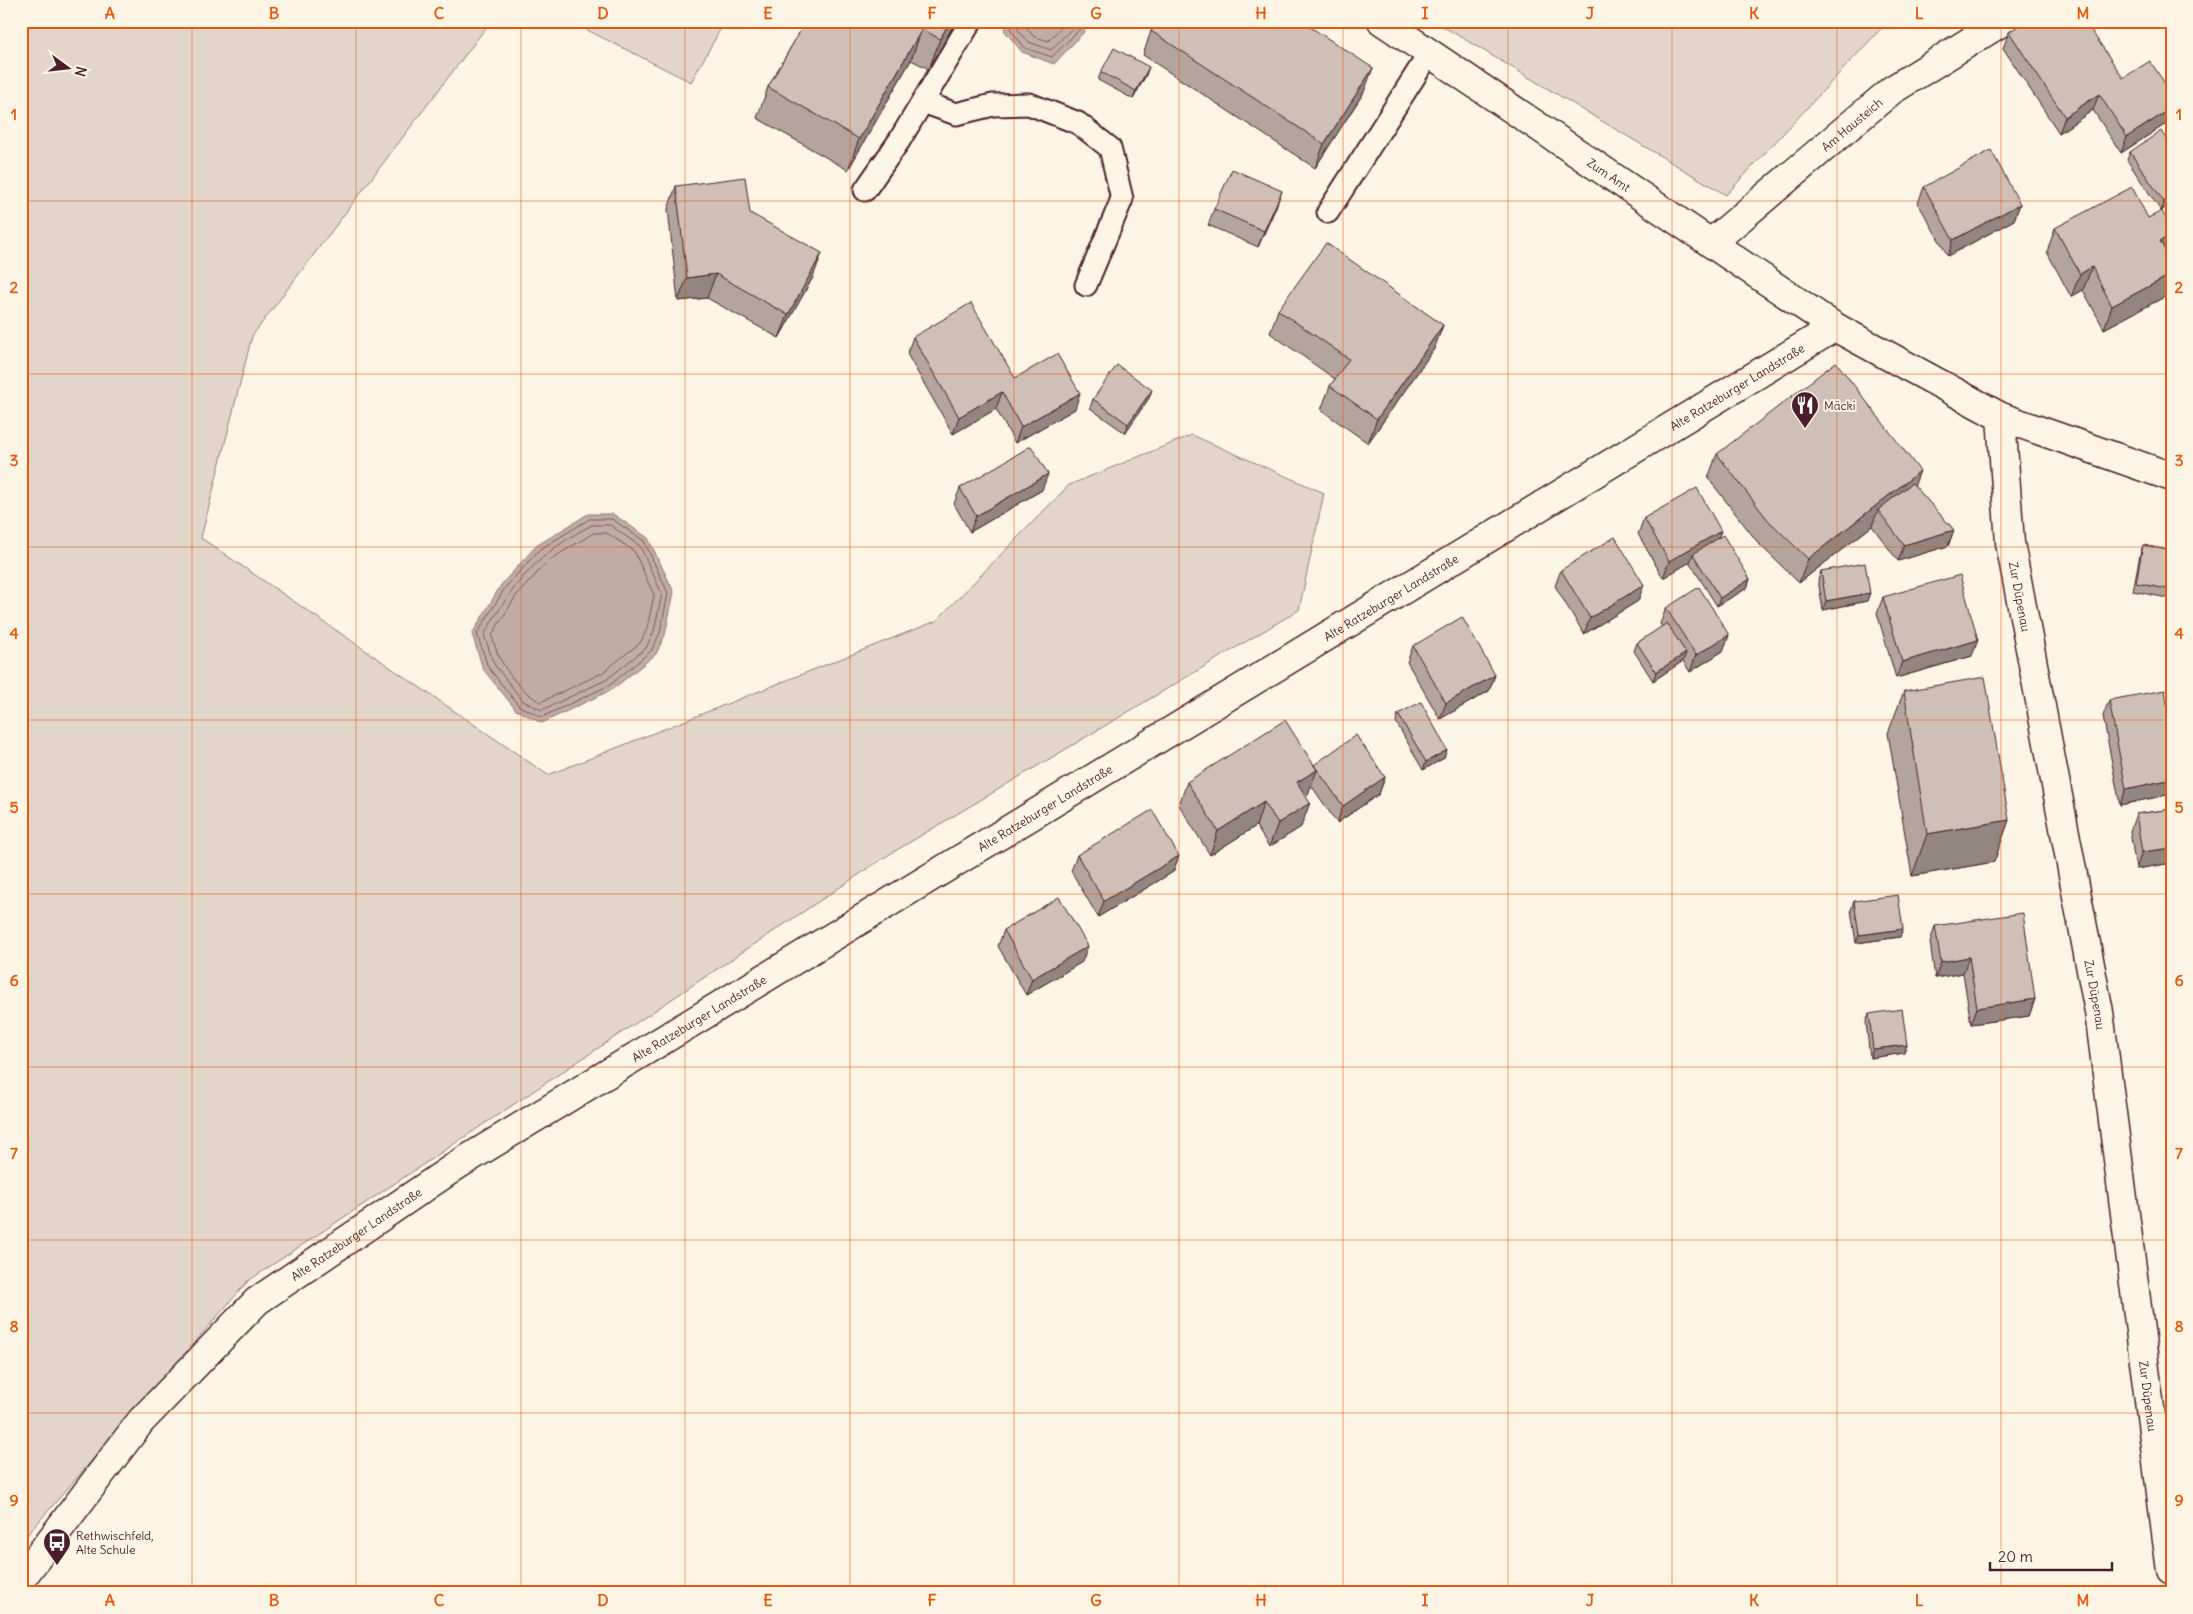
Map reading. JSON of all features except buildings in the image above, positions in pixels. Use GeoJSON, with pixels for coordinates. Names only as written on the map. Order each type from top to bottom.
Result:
{"type":"FeatureCollection","features":[{"type":"Feature","properties":{"kind":"street","name":"Zum Amt"},"geometry":{"type":"LineString","coordinates":[[1382,21],[1836,327]]}},
{"type":"Feature","properties":{"kind":"street","name":"Am Hausteich"},"geometry":{"type":"LineString","coordinates":[[1711,243],[1892,90],[2003,21]]}},
{"type":"Feature","properties":{"kind":"street"},"geometry":{"type":"LineString","coordinates":[[1836,327],[2001,417],[2172,477]]}},
{"type":"Feature","properties":{"kind":"street","name":"Alte Ratzeburger Landstraße"},"geometry":{"type":"LineString","coordinates":[[21,1579],[142,1421],[257,1301],[459,1164],[1836,327]]}},
{"type":"Feature","properties":{"kind":"street","name":"Zur Düpenau"},"geometry":{"type":"LineString","coordinates":[[2001,417],[2010,543],[2099,1012],[2171,1571]]}},
{"type":"Feature","properties":{"kind":"lane"},"geometry":{"type":"LineString","coordinates":[[865,190],[923,102],[972,21]]}},
{"type":"Feature","properties":{"kind":"lane"},"geometry":{"type":"LineString","coordinates":[[1328,212],[1429,54]]}},
{"type":"Feature","properties":{"kind":"lane"},"geometry":{"type":"LineString","coordinates":[[923,102],[956,114],[993,104],[1029,104],[1078,123],[1110,148],[1122,199],[1086,285]]}},
{"type":"Feature","properties":{"kind":"lane","name":"Zur Düpenau"},"geometry":{"type":"LineString","coordinates":[[2171,1571],[2172,1576]]}},
{"type":"Feature","properties":{"kind":"shaded area"},"geometry":{"type":"Polygon","coordinates":[[[21,21],[491,21],[252,336],[201,538],[548,775],[936,621],[1069,485],[1192,435],[1324,493],[1299,610],[890,854],[248,1281],[21,1542],[21,21]]]}},
{"type":"Feature","properties":{"kind":"shaded area"},"geometry":{"type":"Polygon","coordinates":[[[569,21],[725,21],[691,82],[569,21]]]}},
{"type":"Feature","properties":{"kind":"shaded area"},"geometry":{"type":"Polygon","coordinates":[[[1434,21],[1888,21],[1726,195],[1434,21]]]}},
{"type":"Feature","properties":{"kind":"water"},"geometry":{"type":"Polygon","coordinates":[[[1009,21],[1086,21],[1084,32],[1054,64],[1022,52],[1004,30],[1009,21]]]}},
{"type":"Feature","properties":{"kind":"water"},"geometry":{"type":"Polygon","coordinates":[[[588,514],[613,514],[648,538],[674,592],[665,635],[656,654],[613,689],[542,723],[516,710],[483,669],[472,634],[501,585],[536,546],[588,514]]]}},
{"type":"Feature","properties":{"kind":"place","name":"Mäcki"},"geometry":{"type":"Point","coordinates":[1805,429]}},
{"type":"Feature","properties":{"kind":"place","name":"Rethwischfeld, Alte Schule"},"geometry":{"type":"Point","coordinates":[57,1566]}}]}
